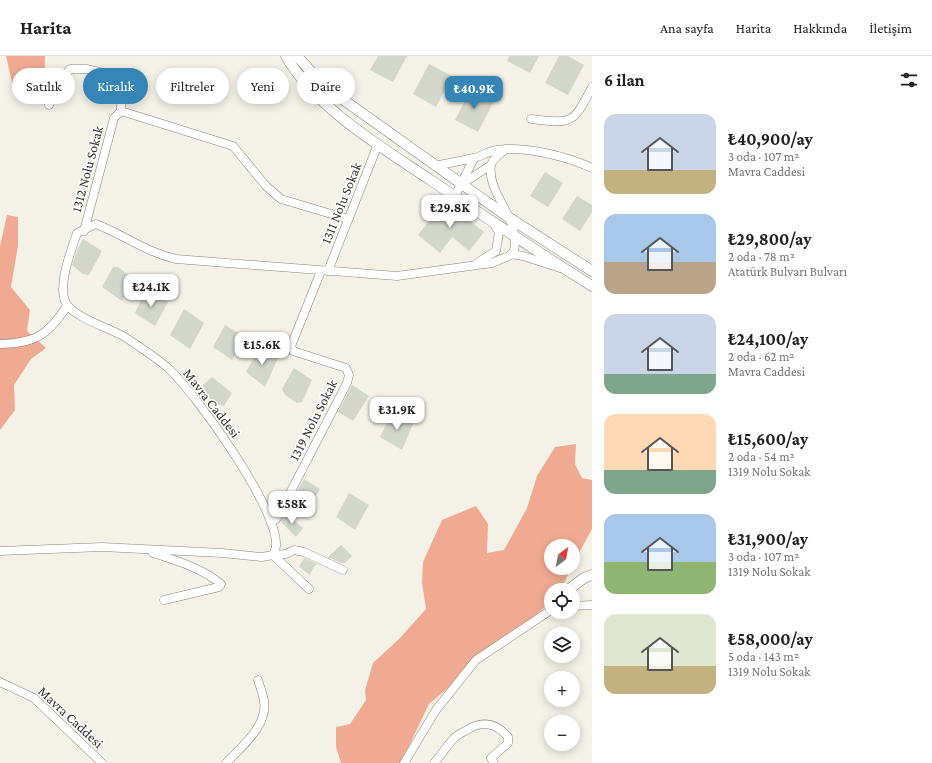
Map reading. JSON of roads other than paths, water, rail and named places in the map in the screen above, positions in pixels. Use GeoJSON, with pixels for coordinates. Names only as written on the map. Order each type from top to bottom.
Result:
{"type":"FeatureCollection","features":[{"type":"Feature","properties":{"kind":"street"},"geometry":{"type":"LineString","coordinates":[[286,56],[297,73],[314,92],[338,114],[378,144],[592,286]]}},
{"type":"Feature","properties":{"kind":"street"},"geometry":{"type":"LineString","coordinates":[[297,56],[324,86],[508,217],[592,271]]}},
{"type":"Feature","properties":{"kind":"street"},"geometry":{"type":"LineString","coordinates":[[49,105],[60,82],[70,69],[86,68],[113,75],[118,82],[121,94],[121,111],[233,146],[266,186],[281,199],[348,219]]}},
{"type":"Feature","properties":{"kind":"street"},"geometry":{"type":"LineString","coordinates":[[531,119],[559,122],[578,114],[592,87]]}},
{"type":"Feature","properties":{"kind":"street","name":"1312 Nolu Sokak"},"geometry":{"type":"LineString","coordinates":[[84,231],[114,118],[121,111]]}},
{"type":"Feature","properties":{"kind":"street","name":"1311 Nolu Sokak"},"geometry":{"type":"LineString","coordinates":[[325,271],[378,144]]}},
{"type":"Feature","properties":{"kind":"street"},"geometry":{"type":"LineString","coordinates":[[435,166],[474,158],[491,151],[506,149],[552,154],[580,162],[592,168]]}},
{"type":"Feature","properties":{"kind":"street"},"geometry":{"type":"LineString","coordinates":[[462,184],[491,165],[496,157],[506,149]]}},
{"type":"Feature","properties":{"kind":"street"},"geometry":{"type":"LineString","coordinates":[[455,196],[474,158]]}},
{"type":"Feature","properties":{"kind":"street"},"geometry":{"type":"LineString","coordinates":[[0,344],[16,342],[44,335],[54,326],[67,306],[62,296],[67,260],[77,233],[96,224],[121,234],[142,248],[176,259],[397,276],[492,263],[513,254],[516,235],[494,182],[491,165]]}},
{"type":"Feature","properties":{"kind":"street"},"geometry":{"type":"LineString","coordinates":[[471,266],[496,251],[499,232],[492,221]]}},
{"type":"Feature","properties":{"kind":"street"},"geometry":{"type":"LineString","coordinates":[[511,254],[523,256],[565,269]]}},
{"type":"Feature","properties":{"kind":"street","name":"1319 Nolu Sokak"},"geometry":{"type":"LineString","coordinates":[[271,523],[277,518],[343,390],[349,375],[346,368],[293,351],[290,346],[325,271]]}},
{"type":"Feature","properties":{"kind":"street","name":"Mavra Caddesi"},"geometry":{"type":"LineString","coordinates":[[67,306],[74,312],[123,336],[167,367],[196,399],[241,462],[271,523],[276,546],[273,555]]}},
{"type":"Feature","properties":{"kind":"street"},"geometry":{"type":"LineString","coordinates":[[0,551],[102,547],[222,553],[262,557],[286,554],[294,550],[304,552],[343,570]]}},
{"type":"Feature","properties":{"kind":"street"},"geometry":{"type":"LineString","coordinates":[[145,550],[194,567],[213,577],[221,584],[219,587],[206,591],[164,600]]}},
{"type":"Feature","properties":{"kind":"street"},"geometry":{"type":"LineString","coordinates":[[273,555],[308,589]]}},
{"type":"Feature","properties":{"kind":"street"},"geometry":{"type":"LineString","coordinates":[[577,583],[592,574]]}},
{"type":"Feature","properties":{"kind":"street"},"geometry":{"type":"LineString","coordinates":[[580,606],[592,605]]}},
{"type":"Feature","properties":{"kind":"street"},"geometry":{"type":"LineString","coordinates":[[404,763],[436,710],[476,660],[544,615]]}},
{"type":"Feature","properties":{"kind":"street"},"geometry":{"type":"LineString","coordinates":[[226,763],[262,721],[264,702],[258,680]]}},
{"type":"Feature","properties":{"kind":"street","name":"Mavra Caddesi"},"geometry":{"type":"LineString","coordinates":[[0,682],[34,698],[102,763]]}},
{"type":"Feature","properties":{"kind":"street"},"geometry":{"type":"LineString","coordinates":[[434,763],[455,737],[475,725],[486,723],[494,725],[502,730],[508,737],[508,743],[491,758],[494,763]]}}]}
